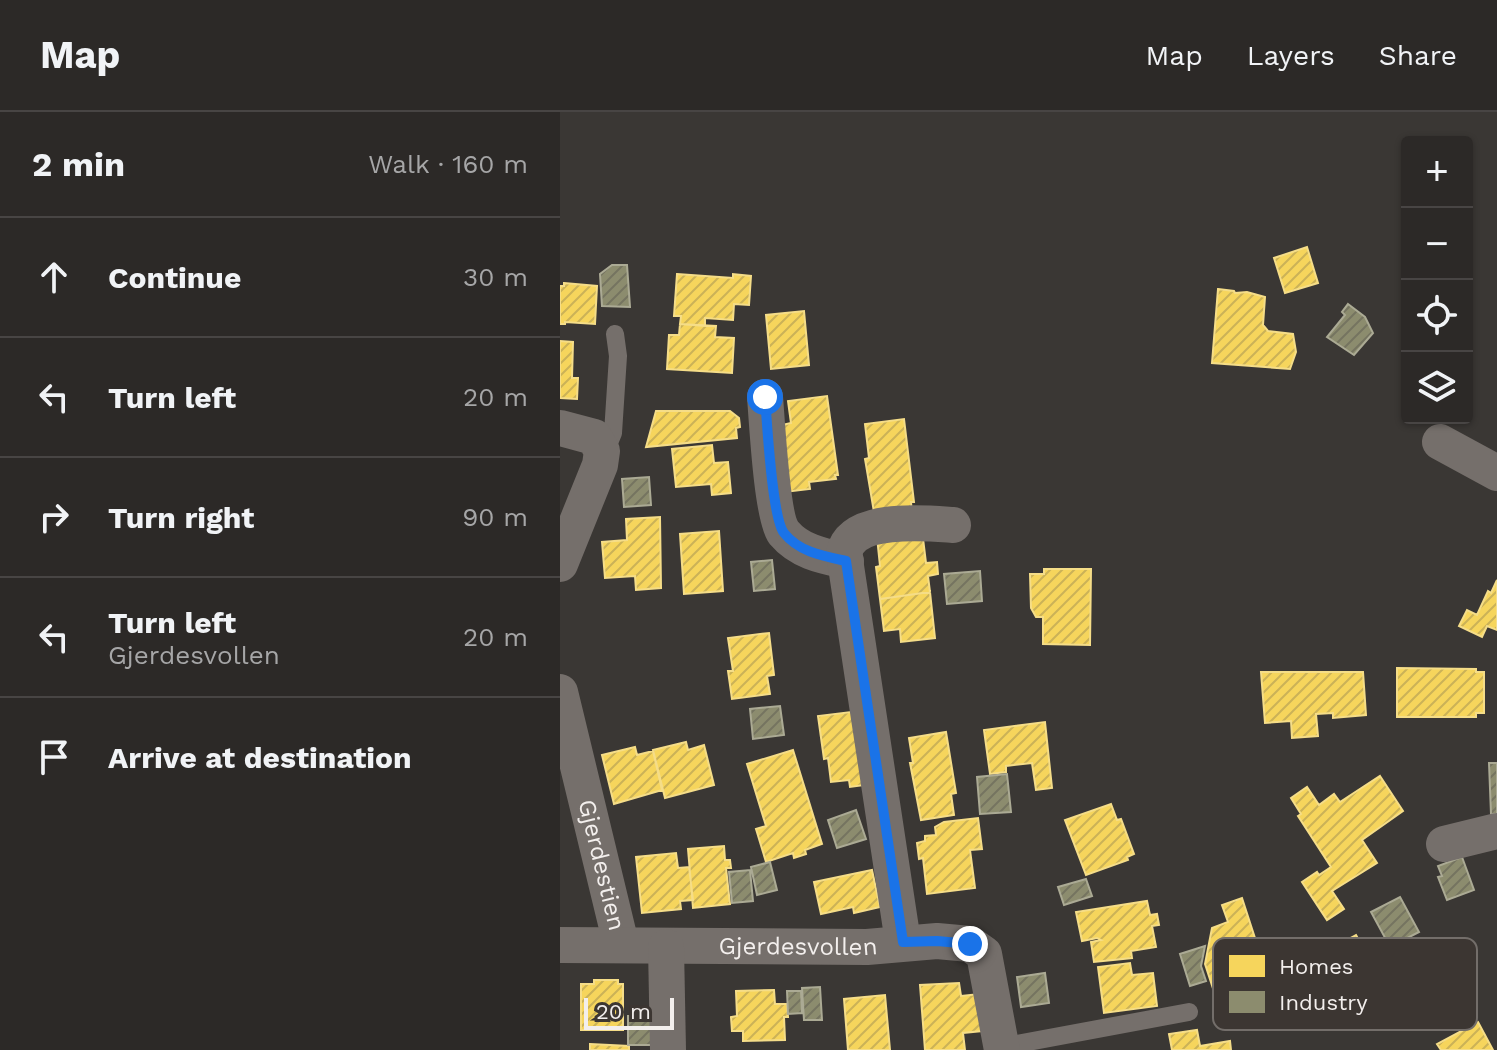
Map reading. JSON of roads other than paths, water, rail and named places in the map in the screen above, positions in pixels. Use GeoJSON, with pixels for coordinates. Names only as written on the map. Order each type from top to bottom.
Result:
{"type":"FeatureCollection","features":[{"type":"Feature","properties":{"kind":"street"},"geometry":{"type":"LineString","coordinates":[[765,397],[770,465],[782,531],[799,546],[846,561]]}},
{"type":"Feature","properties":{"kind":"street"},"geometry":{"type":"LineString","coordinates":[[560,428],[594,437],[602,451],[600,465],[560,564]]}},
{"type":"Feature","properties":{"kind":"street"},"geometry":{"type":"LineString","coordinates":[[1440,442],[1497,473]]}},
{"type":"Feature","properties":{"kind":"street"},"geometry":{"type":"LineString","coordinates":[[903,942],[846,561],[846,543],[864,530],[920,522],[953,525]]}},
{"type":"Feature","properties":{"kind":"street","name":"Gjerdestien"},"geometry":{"type":"LineString","coordinates":[[560,692],[621,944]]}},
{"type":"Feature","properties":{"kind":"street"},"geometry":{"type":"LineString","coordinates":[[1444,844],[1497,831]]}},
{"type":"Feature","properties":{"kind":"street","name":"Gjerdesvollen"},"geometry":{"type":"LineString","coordinates":[[560,945],[867,947],[937,941],[970,944],[984,954],[1002,1048]]}},
{"type":"Feature","properties":{"kind":"street"},"geometry":{"type":"LineString","coordinates":[[666,947],[668,1050]]}},
{"type":"Feature","properties":{"kind":"lane"},"geometry":{"type":"LineString","coordinates":[[602,451],[613,433],[618,356],[615,334]]}},
{"type":"Feature","properties":{"kind":"lane","name":"Gjerdesvollen"},"geometry":{"type":"LineString","coordinates":[[1002,1048],[1189,1012]]}}]}
